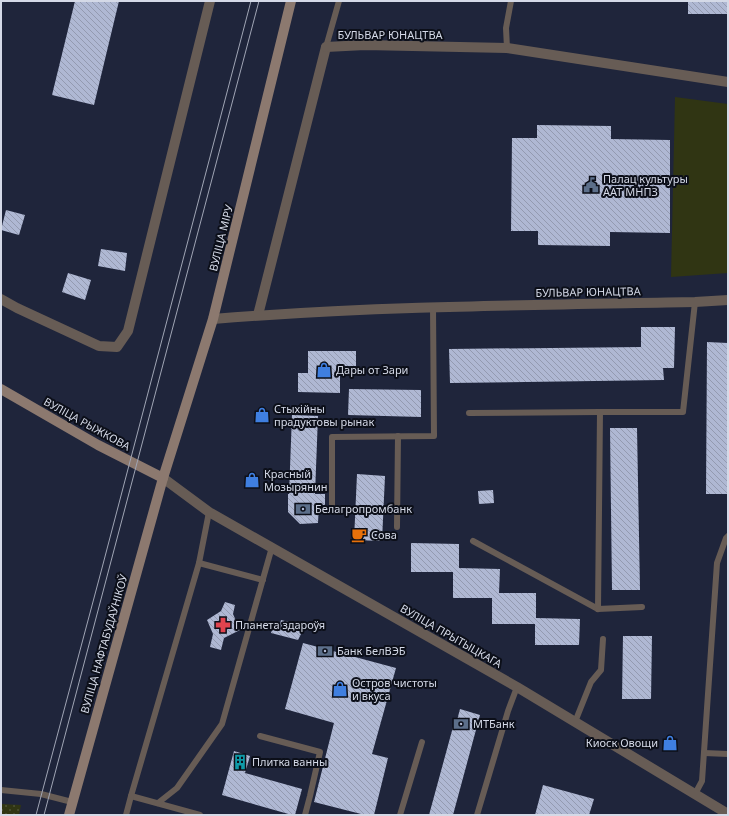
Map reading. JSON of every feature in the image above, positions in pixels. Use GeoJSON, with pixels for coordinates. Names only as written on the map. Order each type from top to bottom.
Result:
{"type":"FeatureCollection","features":[{"type":"Feature","properties":{"kind":"main road","name":"ВУЛІЦА МІРУ"},"geometry":{"type":"LineString","coordinates":[[163,478],[213,319],[291,1]]}},
{"type":"Feature","properties":{"kind":"main road","name":"ВУЛІЦА РЫЖКОВА"},"geometry":{"type":"LineString","coordinates":[[1,389],[98,444],[163,478]]}},
{"type":"Feature","properties":{"kind":"main road","name":"ВУЛІЦА НАФТАБУДАЎНІКОЎ"},"geometry":{"type":"LineString","coordinates":[[69,815],[163,478]]}},
{"type":"Feature","properties":{"kind":"street"},"geometry":{"type":"LineString","coordinates":[[1,299],[99,346],[117,347],[128,331],[210,1]]}},
{"type":"Feature","properties":{"kind":"street","name":"БУЛЬВАР ЮНАЦТВА"},"geometry":{"type":"LineString","coordinates":[[258,316],[326,47],[365,45],[507,48],[728,82]]}},
{"type":"Feature","properties":{"kind":"street","name":"БУЛЬВАР ЮНАЦТВА"},"geometry":{"type":"LineString","coordinates":[[213,319],[433,307],[728,300]]}},
{"type":"Feature","properties":{"kind":"street","name":"ВУЛІЦА ПРЫТЫЦКАГА"},"geometry":{"type":"LineString","coordinates":[[163,478],[209,512],[517,687],[728,814]]}},
{"type":"Feature","properties":{"kind":"lane"},"geometry":{"type":"LineString","coordinates":[[326,47],[339,1]]}},
{"type":"Feature","properties":{"kind":"lane"},"geometry":{"type":"LineString","coordinates":[[507,48],[506,28],[511,1]]}},
{"type":"Feature","properties":{"kind":"lane"},"geometry":{"type":"LineString","coordinates":[[469,413],[683,412],[694,302]]}},
{"type":"Feature","properties":{"kind":"lane"},"geometry":{"type":"LineString","coordinates":[[332,505],[332,437],[434,436],[433,307]]}},
{"type":"Feature","properties":{"kind":"lane"},"geometry":{"type":"LineString","coordinates":[[598,609],[600,412]]}},
{"type":"Feature","properties":{"kind":"lane"},"geometry":{"type":"LineString","coordinates":[[398,436],[398,527]]}},
{"type":"Feature","properties":{"kind":"lane"},"geometry":{"type":"LineString","coordinates":[[126,815],[199,563],[209,512]]}},
{"type":"Feature","properties":{"kind":"lane"},"geometry":{"type":"LineString","coordinates":[[695,794],[702,781],[717,563],[728,536]]}},
{"type":"Feature","properties":{"kind":"lane"},"geometry":{"type":"LineString","coordinates":[[473,541],[598,609],[642,607]]}},
{"type":"Feature","properties":{"kind":"lane"},"geometry":{"type":"LineString","coordinates":[[158,803],[176,788],[222,724],[272,547]]}},
{"type":"Feature","properties":{"kind":"lane"},"geometry":{"type":"LineString","coordinates":[[199,563],[263,580]]}},
{"type":"Feature","properties":{"kind":"lane"},"geometry":{"type":"LineString","coordinates":[[575,722],[591,682],[601,670],[603,639]]}},
{"type":"Feature","properties":{"kind":"lane"},"geometry":{"type":"LineString","coordinates":[[477,815],[508,711],[517,687]]}},
{"type":"Feature","properties":{"kind":"lane"},"geometry":{"type":"LineString","coordinates":[[260,736],[320,752],[305,815]]}},
{"type":"Feature","properties":{"kind":"lane"},"geometry":{"type":"LineString","coordinates":[[400,815],[422,742]]}},
{"type":"Feature","properties":{"kind":"lane"},"geometry":{"type":"LineString","coordinates":[[704,752],[728,754]]}},
{"type":"Feature","properties":{"kind":"lane"},"geometry":{"type":"LineString","coordinates":[[1,790],[41,794],[72,802]]}},
{"type":"Feature","properties":{"kind":"lane"},"geometry":{"type":"LineString","coordinates":[[131,796],[200,815]]}},
{"type":"Feature","properties":{"kind":"green space"},"geometry":{"type":"Polygon","coordinates":[[[675,97],[728,104],[728,273],[671,277],[675,97]]]}},
{"type":"Feature","properties":{"kind":"green space"},"geometry":{"type":"Polygon","coordinates":[[[1,804],[21,805],[19,815],[1,815],[1,804]]]}},
{"type":"Feature","properties":{"kind":"building"},"geometry":{"type":"Polygon","coordinates":[[[75,1],[119,1],[94,105],[52,95],[75,1]]]}},
{"type":"Feature","properties":{"kind":"building"},"geometry":{"type":"Polygon","coordinates":[[[688,1],[728,1],[728,14],[688,14],[688,1]]]}},
{"type":"Feature","properties":{"kind":"building","name":"Палац культуры ААТ МНПЗ"},"geometry":{"type":"Polygon","coordinates":[[[537,125],[611,126],[611,139],[670,140],[670,233],[610,232],[610,246],[538,245],[538,231],[511,231],[512,138],[537,138],[537,125]]]}},
{"type":"Feature","properties":{"kind":"building"},"geometry":{"type":"Polygon","coordinates":[[[6,210],[25,215],[19,235],[1,230],[6,210]]]}},
{"type":"Feature","properties":{"kind":"building"},"geometry":{"type":"Polygon","coordinates":[[[101,249],[127,253],[125,271],[98,266],[101,249]]]}},
{"type":"Feature","properties":{"kind":"building"},"geometry":{"type":"Polygon","coordinates":[[[68,273],[91,280],[85,300],[62,292],[68,273]]]}},
{"type":"Feature","properties":{"kind":"building"},"geometry":{"type":"Polygon","coordinates":[[[641,327],[675,327],[674,368],[663,368],[664,380],[450,383],[449,349],[641,347],[641,327]]]}},
{"type":"Feature","properties":{"kind":"building"},"geometry":{"type":"Polygon","coordinates":[[[707,342],[728,343],[728,494],[706,494],[707,342]]]}},
{"type":"Feature","properties":{"kind":"building","name":"Дары от Зари"},"geometry":{"type":"Polygon","coordinates":[[[308,351],[356,351],[356,366],[340,366],[340,393],[298,392],[298,373],[308,373],[308,351]]]}},
{"type":"Feature","properties":{"kind":"building"},"geometry":{"type":"Polygon","coordinates":[[[349,389],[421,390],[421,417],[348,415],[349,389]]]}},
{"type":"Feature","properties":{"kind":"building"},"geometry":{"type":"Polygon","coordinates":[[[292,415],[318,416],[315,494],[325,494],[325,505],[319,505],[318,523],[300,524],[288,512],[292,415]]]}},
{"type":"Feature","properties":{"kind":"building"},"geometry":{"type":"Polygon","coordinates":[[[610,428],[637,428],[640,590],[612,590],[610,428]]]}},
{"type":"Feature","properties":{"kind":"building"},"geometry":{"type":"Polygon","coordinates":[[[357,474],[385,476],[382,541],[354,540],[357,474]]]}},
{"type":"Feature","properties":{"kind":"building"},"geometry":{"type":"Polygon","coordinates":[[[493,490],[494,503],[479,504],[478,491],[493,490]]]}},
{"type":"Feature","properties":{"kind":"building"},"geometry":{"type":"Polygon","coordinates":[[[411,543],[459,544],[459,568],[500,569],[499,593],[536,593],[536,618],[580,619],[579,645],[535,645],[535,624],[492,624],[492,598],[453,598],[453,572],[411,572],[411,543]]]}},
{"type":"Feature","properties":{"kind":"building","name":"Планета здароўя"},"geometry":{"type":"Polygon","coordinates":[[[225,602],[235,605],[233,614],[240,630],[224,638],[221,650],[210,647],[213,634],[207,620],[221,611],[225,602]]]}},
{"type":"Feature","properties":{"kind":"building"},"geometry":{"type":"Polygon","coordinates":[[[281,620],[305,626],[298,640],[271,633],[274,622],[280,624],[281,620]]]}},
{"type":"Feature","properties":{"kind":"building"},"geometry":{"type":"Polygon","coordinates":[[[623,636],[652,636],[651,699],[622,699],[623,636]]]}},
{"type":"Feature","properties":{"kind":"building"},"geometry":{"type":"Polygon","coordinates":[[[303,643],[396,668],[372,754],[388,758],[374,815],[365,815],[314,802],[334,723],[285,709],[303,643]]]}},
{"type":"Feature","properties":{"kind":"building"},"geometry":{"type":"Polygon","coordinates":[[[460,709],[480,715],[453,815],[429,815],[453,727],[455,728],[460,709]]]}},
{"type":"Feature","properties":{"kind":"building"},"geometry":{"type":"Polygon","coordinates":[[[234,751],[250,756],[245,773],[302,789],[295,815],[222,795],[234,751]]]}},
{"type":"Feature","properties":{"kind":"building"},"geometry":{"type":"Polygon","coordinates":[[[543,785],[594,799],[589,815],[535,815],[543,785]]]}},
{"type":"Feature","properties":{"kind":"tram line"},"geometry":{"type":"LineString","coordinates":[[36,815],[251,1]]}},
{"type":"Feature","properties":{"kind":"tram line"},"geometry":{"type":"LineString","coordinates":[[44,815],[259,1]]}},
{"type":"Feature","properties":{"kind":"place","name":"Палац культуры ААТ МНПЗ"},"geometry":{"type":"Point","coordinates":[591,185]}},
{"type":"Feature","properties":{"kind":"place","name":"Дары от Зари"},"geometry":{"type":"Point","coordinates":[324,370]}},
{"type":"Feature","properties":{"kind":"place","name":"Стыхійны прадуктовы рынак"},"geometry":{"type":"Point","coordinates":[262,415]}},
{"type":"Feature","properties":{"kind":"place","name":"Красный Мозырянин"},"geometry":{"type":"Point","coordinates":[252,480]}},
{"type":"Feature","properties":{"kind":"place","name":"Белагропромбанк"},"geometry":{"type":"Point","coordinates":[303,509]}},
{"type":"Feature","properties":{"kind":"place","name":"Сова"},"geometry":{"type":"Point","coordinates":[359,535]}},
{"type":"Feature","properties":{"kind":"place","name":"Планета здароўя"},"geometry":{"type":"Point","coordinates":[223,625]}},
{"type":"Feature","properties":{"kind":"place","name":"Банк БелВЭБ"},"geometry":{"type":"Point","coordinates":[325,651]}},
{"type":"Feature","properties":{"kind":"place","name":"Остров чистоты и вкуса"},"geometry":{"type":"Point","coordinates":[340,689]}},
{"type":"Feature","properties":{"kind":"place","name":"МТБанк"},"geometry":{"type":"Point","coordinates":[461,724]}},
{"type":"Feature","properties":{"kind":"place","name":"Киоск Овощи"},"geometry":{"type":"Point","coordinates":[670,743]}},
{"type":"Feature","properties":{"kind":"place","name":"Плитка ванны"},"geometry":{"type":"Point","coordinates":[240,762]}}]}
